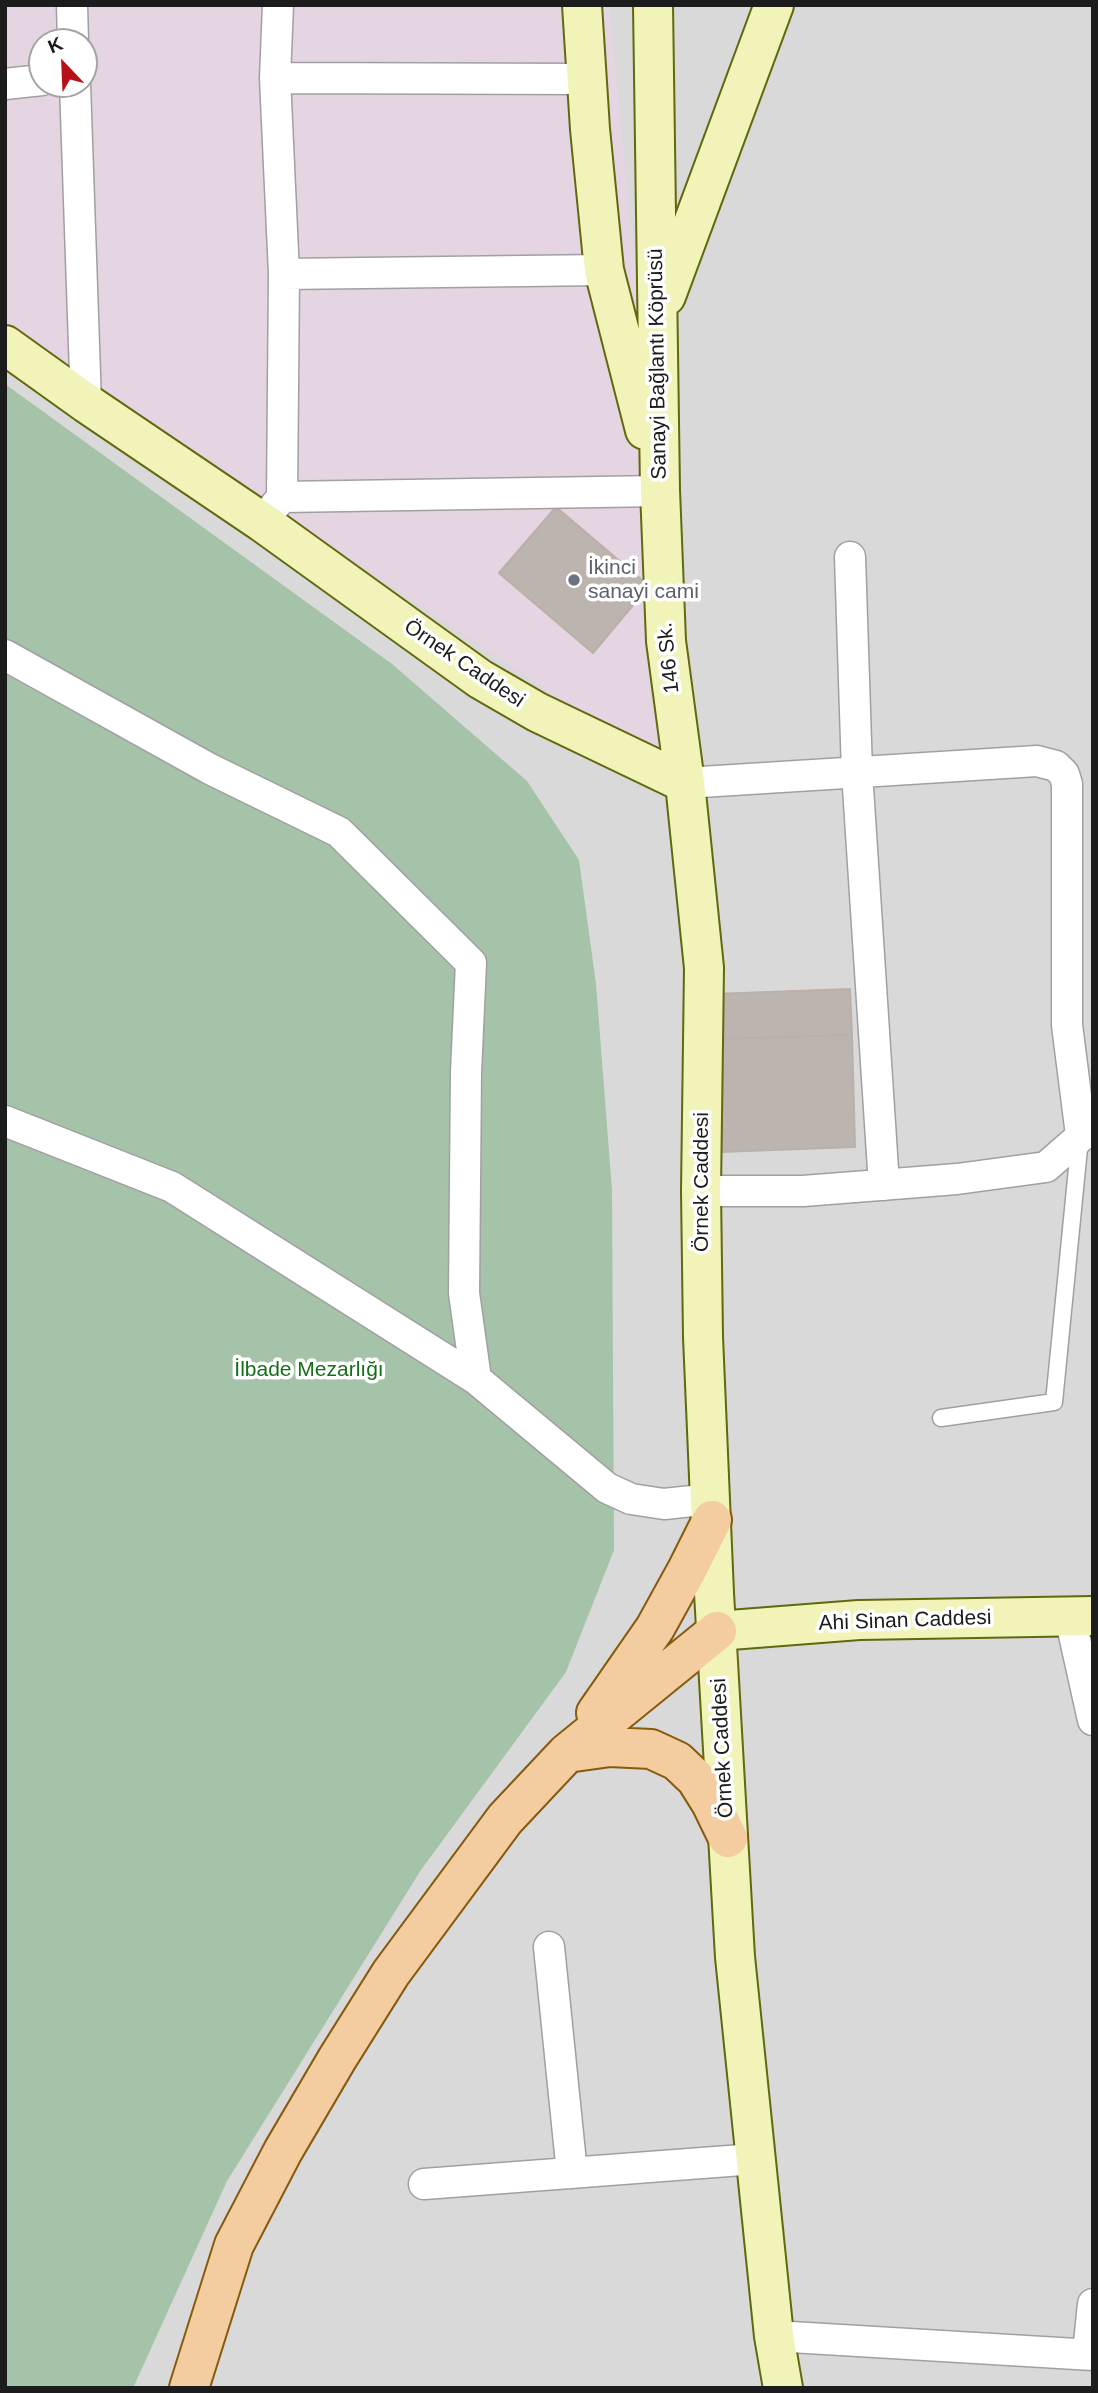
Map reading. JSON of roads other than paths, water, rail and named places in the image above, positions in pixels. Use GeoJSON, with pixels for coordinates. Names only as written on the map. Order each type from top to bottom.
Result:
{"type":"FeatureCollection","features":[{"type":"Feature","properties":{"kind":"main road"},"geometry":{"type":"LineString","coordinates":[[558,5],[585,66]]}},
{"type":"Feature","properties":{"kind":"main road","name":"Sanayi Bağlantı Köprüsü"},"geometry":{"type":"LineString","coordinates":[[582,5],[604,270],[661,490]]}},
{"type":"Feature","properties":{"kind":"main road","name":"Sanayi Bağlantı Köprüsü"},"geometry":{"type":"LineString","coordinates":[[653,5],[661,490]]}},
{"type":"Feature","properties":{"kind":"main road"},"geometry":{"type":"LineString","coordinates":[[658,317],[774,5]]}},
{"type":"Feature","properties":{"kind":"main road","name":"Örnek Caddesi"},"geometry":{"type":"LineString","coordinates":[[5,345],[86,403],[272,510],[480,679],[537,712],[684,783],[704,968],[701,1191],[703,1337],[735,1957],[774,2336],[783,2388]]}},
{"type":"Feature","properties":{"kind":"main road","name":"146 Sk."},"geometry":{"type":"LineString","coordinates":[[661,490],[666,640],[684,783]]}},
{"type":"Feature","properties":{"kind":"main road"},"geometry":{"type":"LineString","coordinates":[[567,1753],[655,1628],[711,1510]]}},
{"type":"Feature","properties":{"kind":"main road","name":"Ahi Sinan Caddesi"},"geometry":{"type":"LineString","coordinates":[[717,1631],[859,1620],[1081,1617]]}},
{"type":"Feature","properties":{"kind":"main road"},"geometry":{"type":"LineString","coordinates":[[189,2388],[234,2245],[283,2151],[391,1973],[505,1819],[567,1753],[717,1631]]}},
{"type":"Feature","properties":{"kind":"main road"},"geometry":{"type":"LineString","coordinates":[[567,1753],[610,1747],[651,1749],[677,1761],[696,1779],[729,1838]]}},
{"type":"Feature","properties":{"kind":"street"},"geometry":{"type":"LineString","coordinates":[[72,5],[73,28]]}},
{"type":"Feature","properties":{"kind":"street"},"geometry":{"type":"LineString","coordinates":[[278,5],[275,79],[284,274],[272,510],[661,490]]}},
{"type":"Feature","properties":{"kind":"street"},"geometry":{"type":"LineString","coordinates":[[275,79],[585,66]]}},
{"type":"Feature","properties":{"kind":"street"},"geometry":{"type":"LineString","coordinates":[[5,84],[28,82]]}},
{"type":"Feature","properties":{"kind":"street"},"geometry":{"type":"LineString","coordinates":[[75,98],[86,403]]}},
{"type":"Feature","properties":{"kind":"street"},"geometry":{"type":"LineString","coordinates":[[284,274],[604,270]]}},
{"type":"Feature","properties":{"kind":"street"},"geometry":{"type":"LineString","coordinates":[[850,557],[857,772],[884,1185]]}},
{"type":"Feature","properties":{"kind":"street"},"geometry":{"type":"LineString","coordinates":[[5,655],[210,769],[339,832],[471,962],[466,1072],[464,1293],[476,1380]]}},
{"type":"Feature","properties":{"kind":"street"},"geometry":{"type":"LineString","coordinates":[[684,783],[857,772],[1051,767],[1093,780]]}},
{"type":"Feature","properties":{"kind":"street"},"geometry":{"type":"LineString","coordinates":[[701,1191],[803,1191],[957,1179],[1046,1167],[1087,1130],[1068,1025],[1067,784],[1051,767]]}},
{"type":"Feature","properties":{"kind":"street"},"geometry":{"type":"LineString","coordinates":[[5,1121],[172,1187],[476,1380],[607,1488],[631,1499],[711,1510]]}},
{"type":"Feature","properties":{"kind":"street"},"geometry":{"type":"LineString","coordinates":[[1081,1617],[1093,1720]]}},
{"type":"Feature","properties":{"kind":"street"},"geometry":{"type":"LineString","coordinates":[[549,1947],[572,2173]]}},
{"type":"Feature","properties":{"kind":"street"},"geometry":{"type":"LineString","coordinates":[[424,2184],[755,2159]]}},
{"type":"Feature","properties":{"kind":"street"},"geometry":{"type":"LineString","coordinates":[[774,2336],[1091,2354],[1093,2304]]}},
{"type":"Feature","properties":{"kind":"lane"},"geometry":{"type":"LineString","coordinates":[[942,1418],[1054,1402],[1087,1130]]}},
{"type":"Feature","properties":{"kind":"place","name":"İkinci sanayi cami"},"geometry":{"type":"Point","coordinates":[574,580]}},
{"type":"Feature","properties":{"kind":"park label","name":"İlbade Mezarlığı"},"geometry":{"type":"Point","coordinates":[309,1370]}}]}
